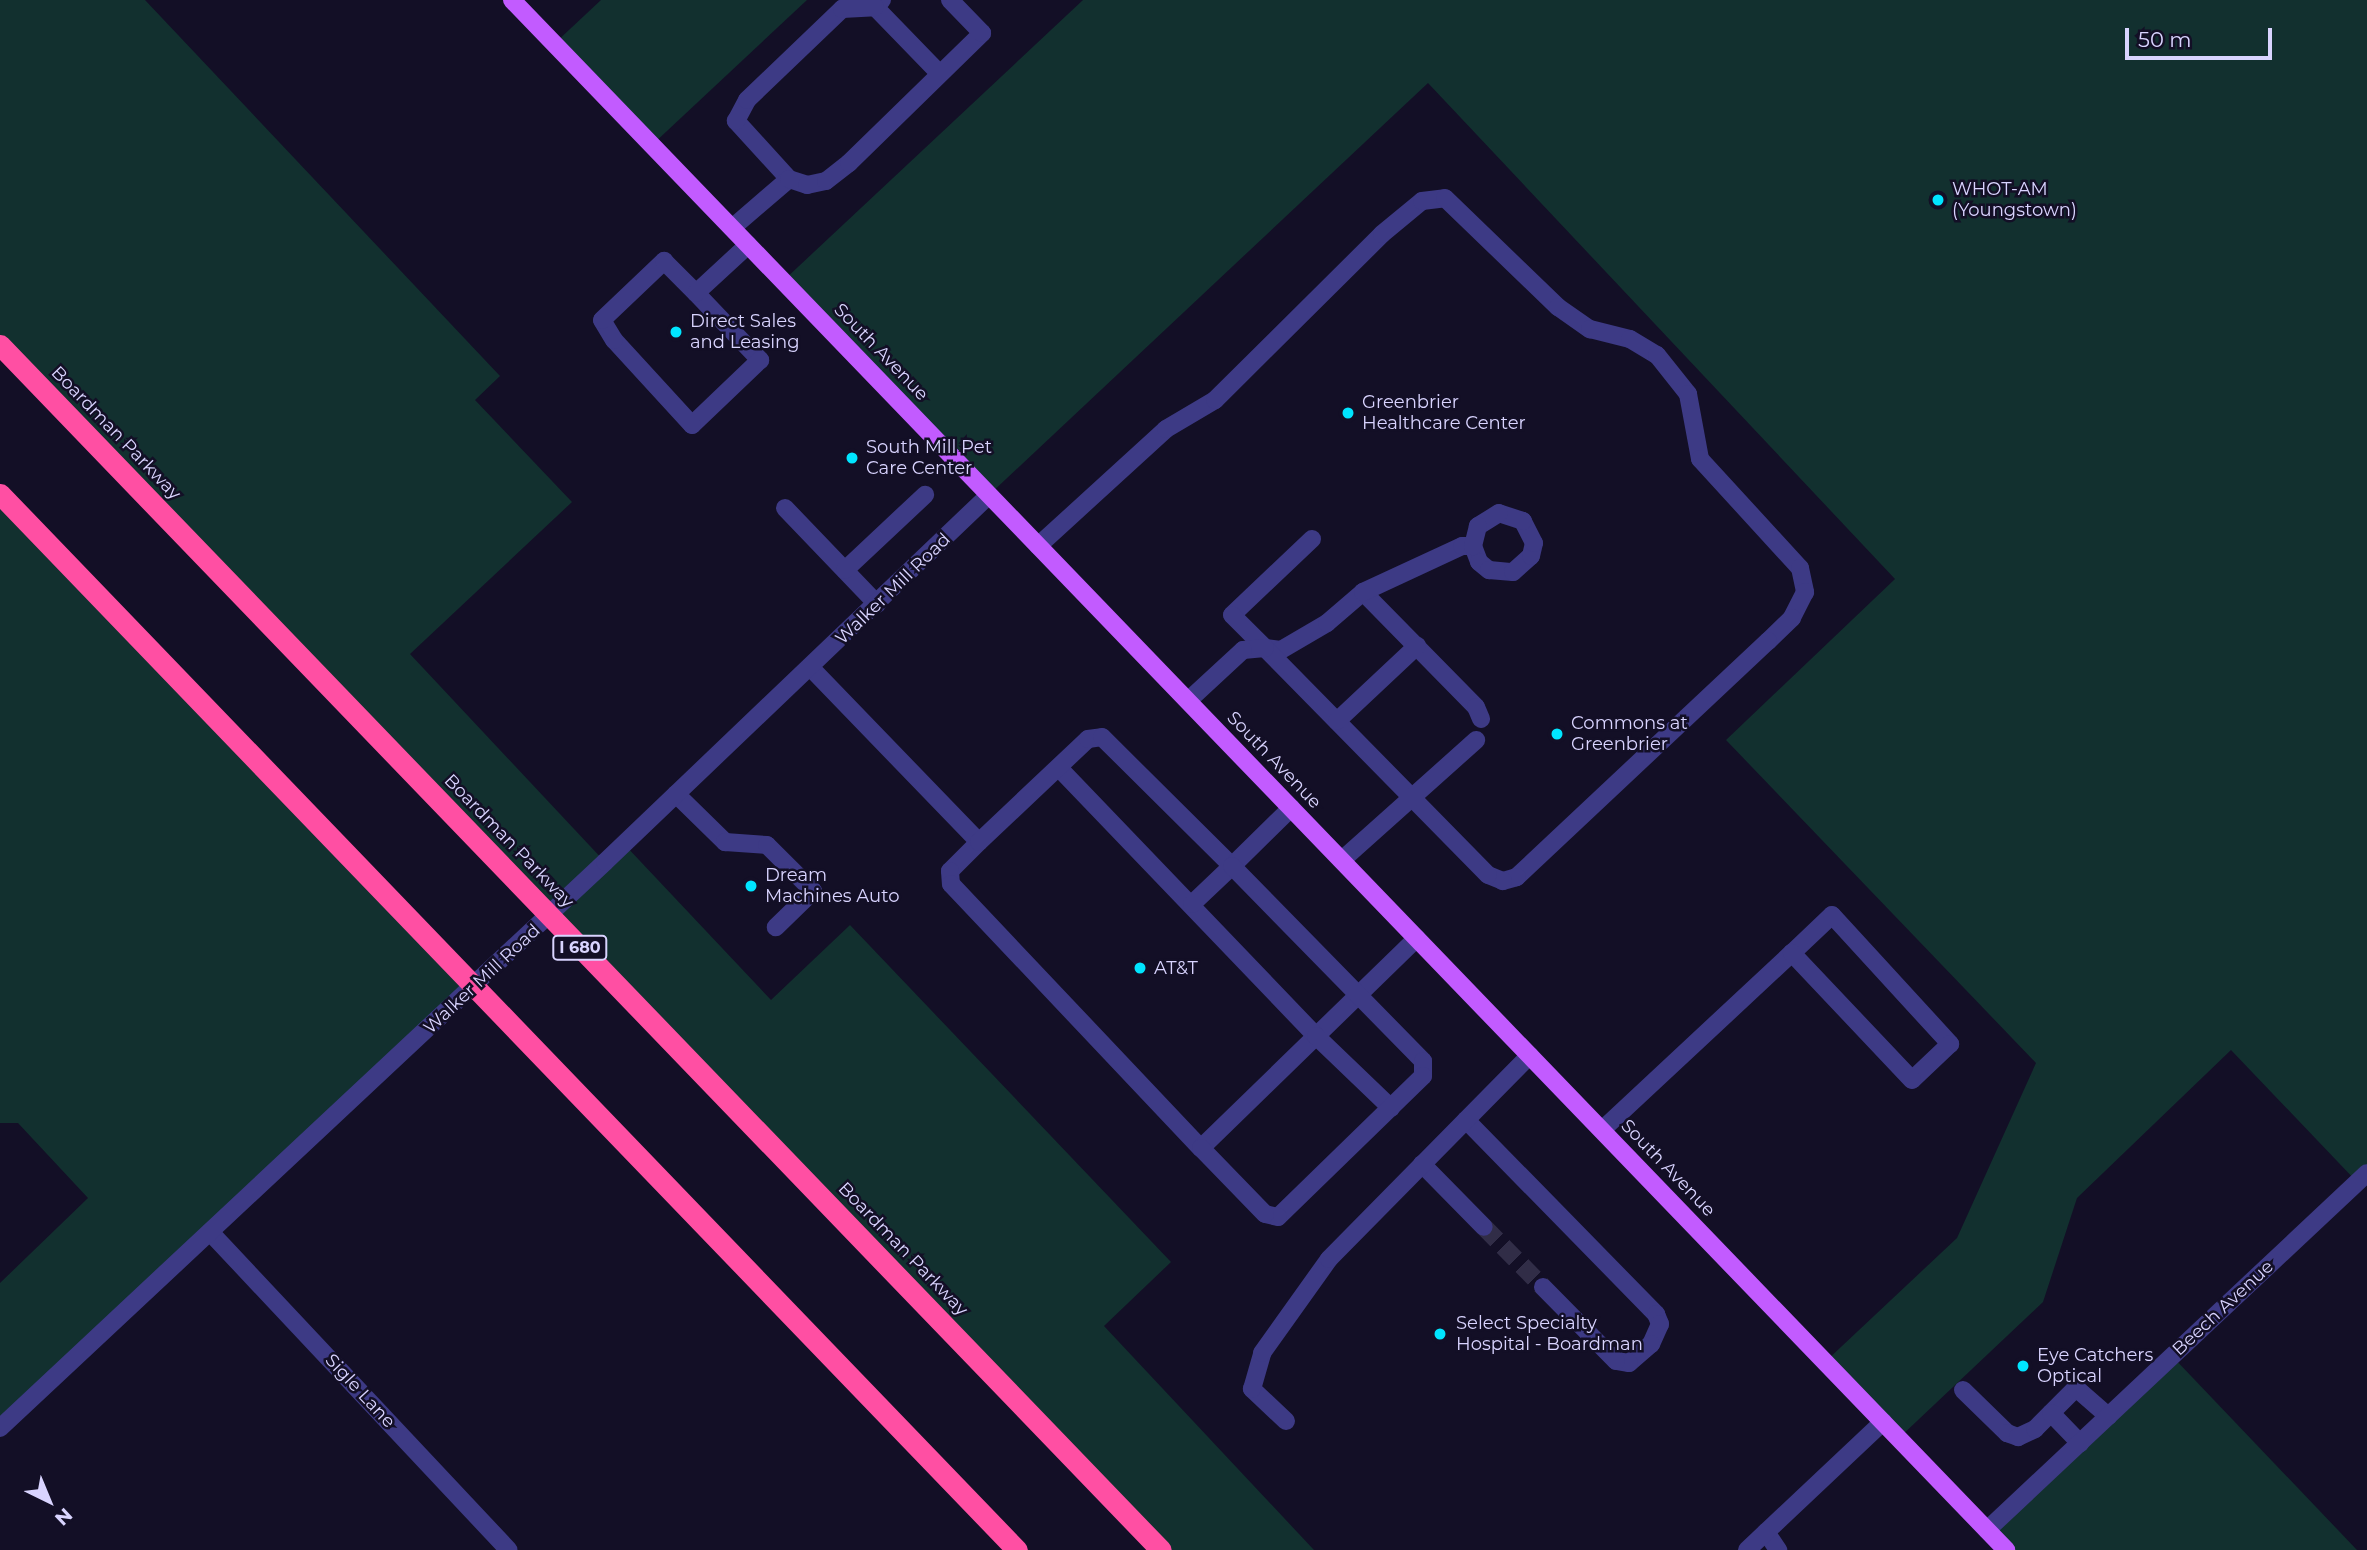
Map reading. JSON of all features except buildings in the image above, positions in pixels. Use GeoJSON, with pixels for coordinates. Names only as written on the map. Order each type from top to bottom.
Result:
{"type":"FeatureCollection","features":[{"type":"Feature","properties":{"kind":"highway","name":"Boardman Parkway"},"geometry":{"type":"LineString","coordinates":[[0,345],[1161,1550]]}},
{"type":"Feature","properties":{"kind":"highway"},"geometry":{"type":"LineString","coordinates":[[0,494],[1017,1550]]}},
{"type":"Feature","properties":{"kind":"main road","name":"South Avenue"},"geometry":{"type":"LineString","coordinates":[[512,0],[2006,1550]]}},
{"type":"Feature","properties":{"kind":"street"},"geometry":{"type":"LineString","coordinates":[[940,74],[878,3],[842,9],[747,100],[736,121],[789,179],[807,185],[826,181],[940,74],[982,33],[950,0]]}},
{"type":"Feature","properties":{"kind":"street"},"geometry":{"type":"LineString","coordinates":[[732,228],[789,179]]}},
{"type":"Feature","properties":{"kind":"street"},"geometry":{"type":"LineString","coordinates":[[1038,546],[1166,429],[1215,400],[1382,234],[1422,201],[1445,198],[1558,307],[1590,329],[1630,339],[1657,355],[1688,394],[1700,459],[1800,568],[1805,592],[1792,618],[1517,877],[1503,881],[1488,875],[1232,615],[1312,539]]}},
{"type":"Feature","properties":{"kind":"street"},"geometry":{"type":"LineString","coordinates":[[696,293],[748,245]]}},
{"type":"Feature","properties":{"kind":"street"},"geometry":{"type":"LineString","coordinates":[[664,261],[696,293],[760,360],[692,425],[614,341],[602,320],[664,261]]}},
{"type":"Feature","properties":{"kind":"street"},"geometry":{"type":"LineString","coordinates":[[845,570],[925,495]]}},
{"type":"Feature","properties":{"kind":"street","name":"Walker Mill Road"},"geometry":{"type":"LineString","coordinates":[[0,1428],[606,862],[989,495]]}},
{"type":"Feature","properties":{"kind":"street"},"geometry":{"type":"LineString","coordinates":[[785,508],[877,604]]}},
{"type":"Feature","properties":{"kind":"street"},"geometry":{"type":"LineString","coordinates":[[1188,701],[1243,650],[1281,650],[1327,622],[1363,592],[1446,551],[1473,546]]}},
{"type":"Feature","properties":{"kind":"street"},"geometry":{"type":"LineString","coordinates":[[1363,592],[1476,707],[1480,719]]}},
{"type":"Feature","properties":{"kind":"street"},"geometry":{"type":"LineString","coordinates":[[1337,721],[1417,646]]}},
{"type":"Feature","properties":{"kind":"street"},"geometry":{"type":"LineString","coordinates":[[810,667],[979,842]]}},
{"type":"Feature","properties":{"kind":"street"},"geometry":{"type":"LineString","coordinates":[[1101,737],[1423,1061],[1423,1076],[1278,1217],[1265,1214],[951,884],[950,871],[979,842],[1088,739],[1101,737]]}},
{"type":"Feature","properties":{"kind":"street"},"geometry":{"type":"LineString","coordinates":[[1342,860],[1476,740]]}},
{"type":"Feature","properties":{"kind":"street"},"geometry":{"type":"LineString","coordinates":[[1059,768],[1316,1036],[1391,1108]]}},
{"type":"Feature","properties":{"kind":"street"},"geometry":{"type":"LineString","coordinates":[[676,794],[725,842],[767,845],[813,891],[776,927]]}},
{"type":"Feature","properties":{"kind":"street"},"geometry":{"type":"LineString","coordinates":[[1192,904],[1291,808]]}},
{"type":"Feature","properties":{"kind":"street"},"geometry":{"type":"LineString","coordinates":[[1602,1130],[1832,915],[1950,1044],[1912,1080],[1792,953]]}},
{"type":"Feature","properties":{"kind":"street"},"geometry":{"type":"LineString","coordinates":[[1201,1148],[1417,938]]}},
{"type":"Feature","properties":{"kind":"street"},"geometry":{"type":"LineString","coordinates":[[1286,1421],[1252,1389],[1262,1353],[1329,1259],[1530,1055]]}},
{"type":"Feature","properties":{"kind":"street"},"geometry":{"type":"LineString","coordinates":[[1466,1119],[1656,1314],[1660,1324],[1651,1343],[1629,1363],[1616,1361],[1543,1287]]}},
{"type":"Feature","properties":{"kind":"street"},"geometry":{"type":"LineString","coordinates":[[1422,1164],[1484,1227]]}},
{"type":"Feature","properties":{"kind":"street","name":"Beech Avenue"},"geometry":{"type":"LineString","coordinates":[[1987,1530],[2367,1172]]}},
{"type":"Feature","properties":{"kind":"street","name":"Sigle Lane"},"geometry":{"type":"LineString","coordinates":[[210,1232],[509,1550]]}},
{"type":"Feature","properties":{"kind":"street"},"geometry":{"type":"LineString","coordinates":[[1963,1390],[2007,1433],[2018,1437],[2051,1413],[2076,1388],[2108,1416]]}},
{"type":"Feature","properties":{"kind":"street"},"geometry":{"type":"LineString","coordinates":[[2051,1413],[2080,1443]]}},
{"type":"Feature","properties":{"kind":"street"},"geometry":{"type":"LineString","coordinates":[[1747,1550],[1883,1422]]}},
{"type":"Feature","properties":{"kind":"street"},"geometry":{"type":"LineString","coordinates":[[1766,1532],[1778,1550]]}},
{"type":"Feature","properties":{"kind":"green space"},"geometry":{"type":"Polygon","coordinates":[[[0,0],[145,0],[500,376],[475,400],[572,502],[410,654],[605,862],[624,844],[771,1000],[850,925],[1171,1262],[1104,1326],[1314,1550],[1161,1550],[0,345],[0,0]]]}},
{"type":"Feature","properties":{"kind":"green space"},"geometry":{"type":"Polygon","coordinates":[[[601,0],[807,0],[652,145],[554,44],[601,0]]]}},
{"type":"Feature","properties":{"kind":"green space"},"geometry":{"type":"Polygon","coordinates":[[[1083,0],[2367,0],[2367,1173],[2357,1182],[2231,1050],[2077,1198],[2043,1302],[1899,1438],[1825,1362],[1957,1238],[2036,1063],[1726,740],[1895,579],[1428,83],[989,495],[783,281],[1083,0]]]}},
{"type":"Feature","properties":{"kind":"green space"},"geometry":{"type":"Polygon","coordinates":[[[0,494],[474,986],[0,1428],[0,1283],[88,1198],[18,1123],[0,1123],[0,494]]]}},
{"type":"Feature","properties":{"kind":"green space"},"geometry":{"type":"Polygon","coordinates":[[[2172,1356],[2357,1550],[2006,1550],[1987,1530],[2172,1356]]]}},
{"type":"Feature","properties":{"kind":"tunnel"},"geometry":{"type":"LineString","coordinates":[[1484,1227],[1543,1287]]}},
{"type":"Feature","properties":{"kind":"place","name":"WHOT-AM (Youngstown)"},"geometry":{"type":"Point","coordinates":[1938,200]}},
{"type":"Feature","properties":{"kind":"place","name":"Direct Sales and Leasing"},"geometry":{"type":"Point","coordinates":[676,332]}},
{"type":"Feature","properties":{"kind":"place","name":"Greenbrier Healthcare Center"},"geometry":{"type":"Point","coordinates":[1348,413]}},
{"type":"Feature","properties":{"kind":"place","name":"South Mill Pet Care Center"},"geometry":{"type":"Point","coordinates":[852,458]}},
{"type":"Feature","properties":{"kind":"place","name":"Commons at Greenbrier"},"geometry":{"type":"Point","coordinates":[1557,734]}},
{"type":"Feature","properties":{"kind":"place","name":"Dream Machines Auto"},"geometry":{"type":"Point","coordinates":[751,886]}},
{"type":"Feature","properties":{"kind":"place","name":"AT&T"},"geometry":{"type":"Point","coordinates":[1140,968]}},
{"type":"Feature","properties":{"kind":"place","name":"Select Specialty Hospital - Boardman"},"geometry":{"type":"Point","coordinates":[1440,1334]}},
{"type":"Feature","properties":{"kind":"place","name":"Eye Catchers Optical"},"geometry":{"type":"Point","coordinates":[2023,1366]}}]}
